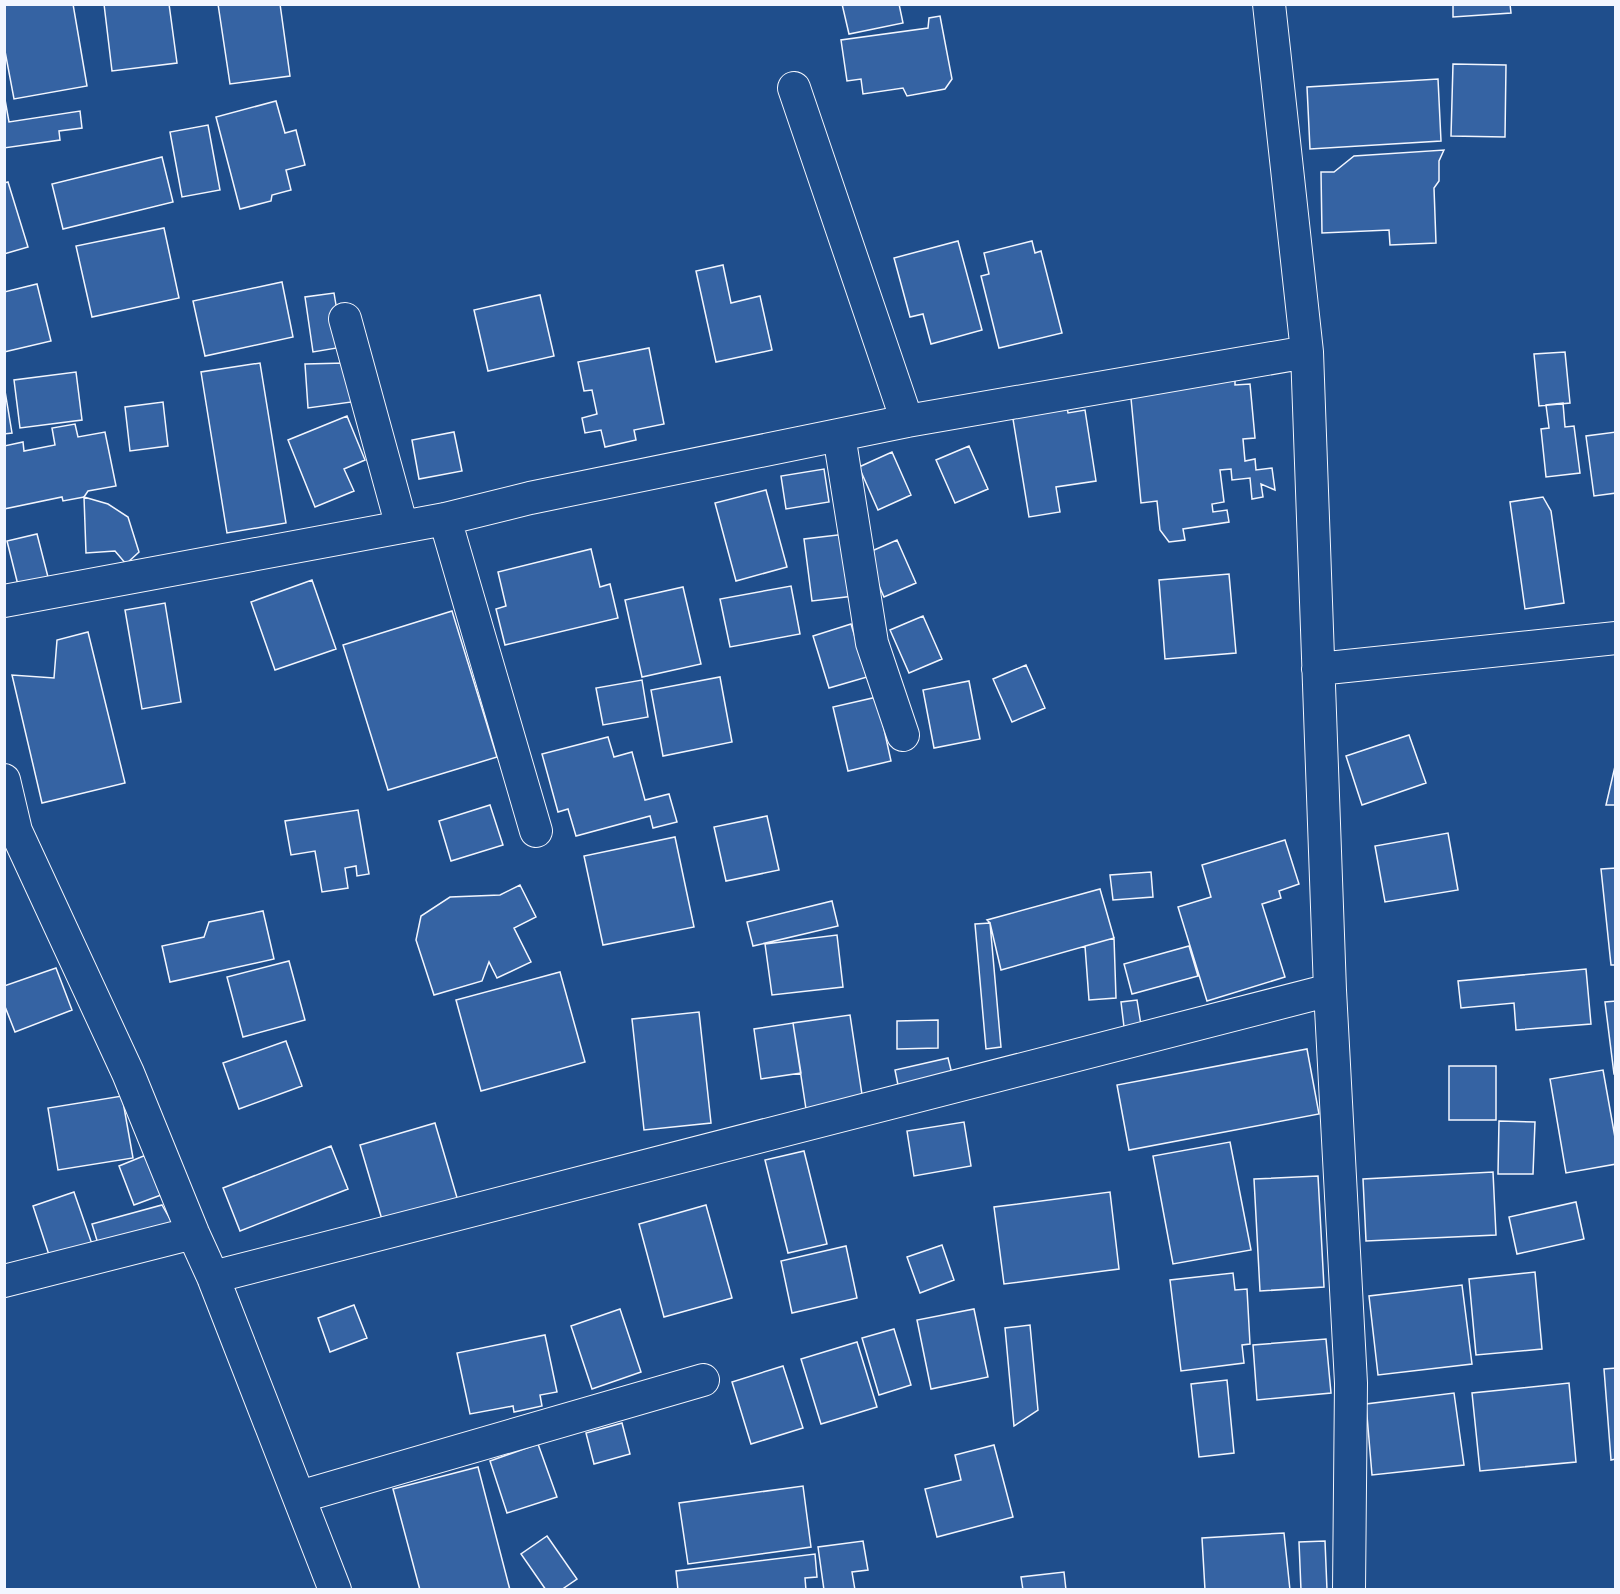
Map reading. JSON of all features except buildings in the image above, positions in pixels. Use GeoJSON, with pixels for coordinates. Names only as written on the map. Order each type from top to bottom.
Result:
{"type":"FeatureCollection","features":[{"type":"Feature","properties":{"kind":"street"},"geometry":{"type":"LineString","coordinates":[[1269,4],[1307,352],[1330,990],[1351,1383],[1349,1590]]}},
{"type":"Feature","properties":{"kind":"street"},"geometry":{"type":"LineString","coordinates":[[794,88],[907,421]]}},
{"type":"Feature","properties":{"kind":"street"},"geometry":{"type":"LineString","coordinates":[[345,319],[402,527]]}},
{"type":"Feature","properties":{"kind":"street"},"geometry":{"type":"LineString","coordinates":[[4,601],[445,519],[530,498],[907,421],[1307,352]]}},
{"type":"Feature","properties":{"kind":"street"},"geometry":{"type":"LineString","coordinates":[[839,435],[872,643],[903,735]]}},
{"type":"Feature","properties":{"kind":"street"},"geometry":{"type":"LineString","coordinates":[[445,519],[536,831]]}},
{"type":"Feature","properties":{"kind":"street"},"geometry":{"type":"LineString","coordinates":[[1318,669],[1616,638]]}},
{"type":"Feature","properties":{"kind":"street"},"geometry":{"type":"LineString","coordinates":[[4,780],[16,831],[128,1073],[213,1277],[335,1590]]}},
{"type":"Feature","properties":{"kind":"street"},"geometry":{"type":"LineString","coordinates":[[213,1277],[1330,990]]}},
{"type":"Feature","properties":{"kind":"street"},"geometry":{"type":"LineString","coordinates":[[4,1281],[193,1233]]}},
{"type":"Feature","properties":{"kind":"street"},"geometry":{"type":"LineString","coordinates":[[299,1497],[703,1380]]}}]}
